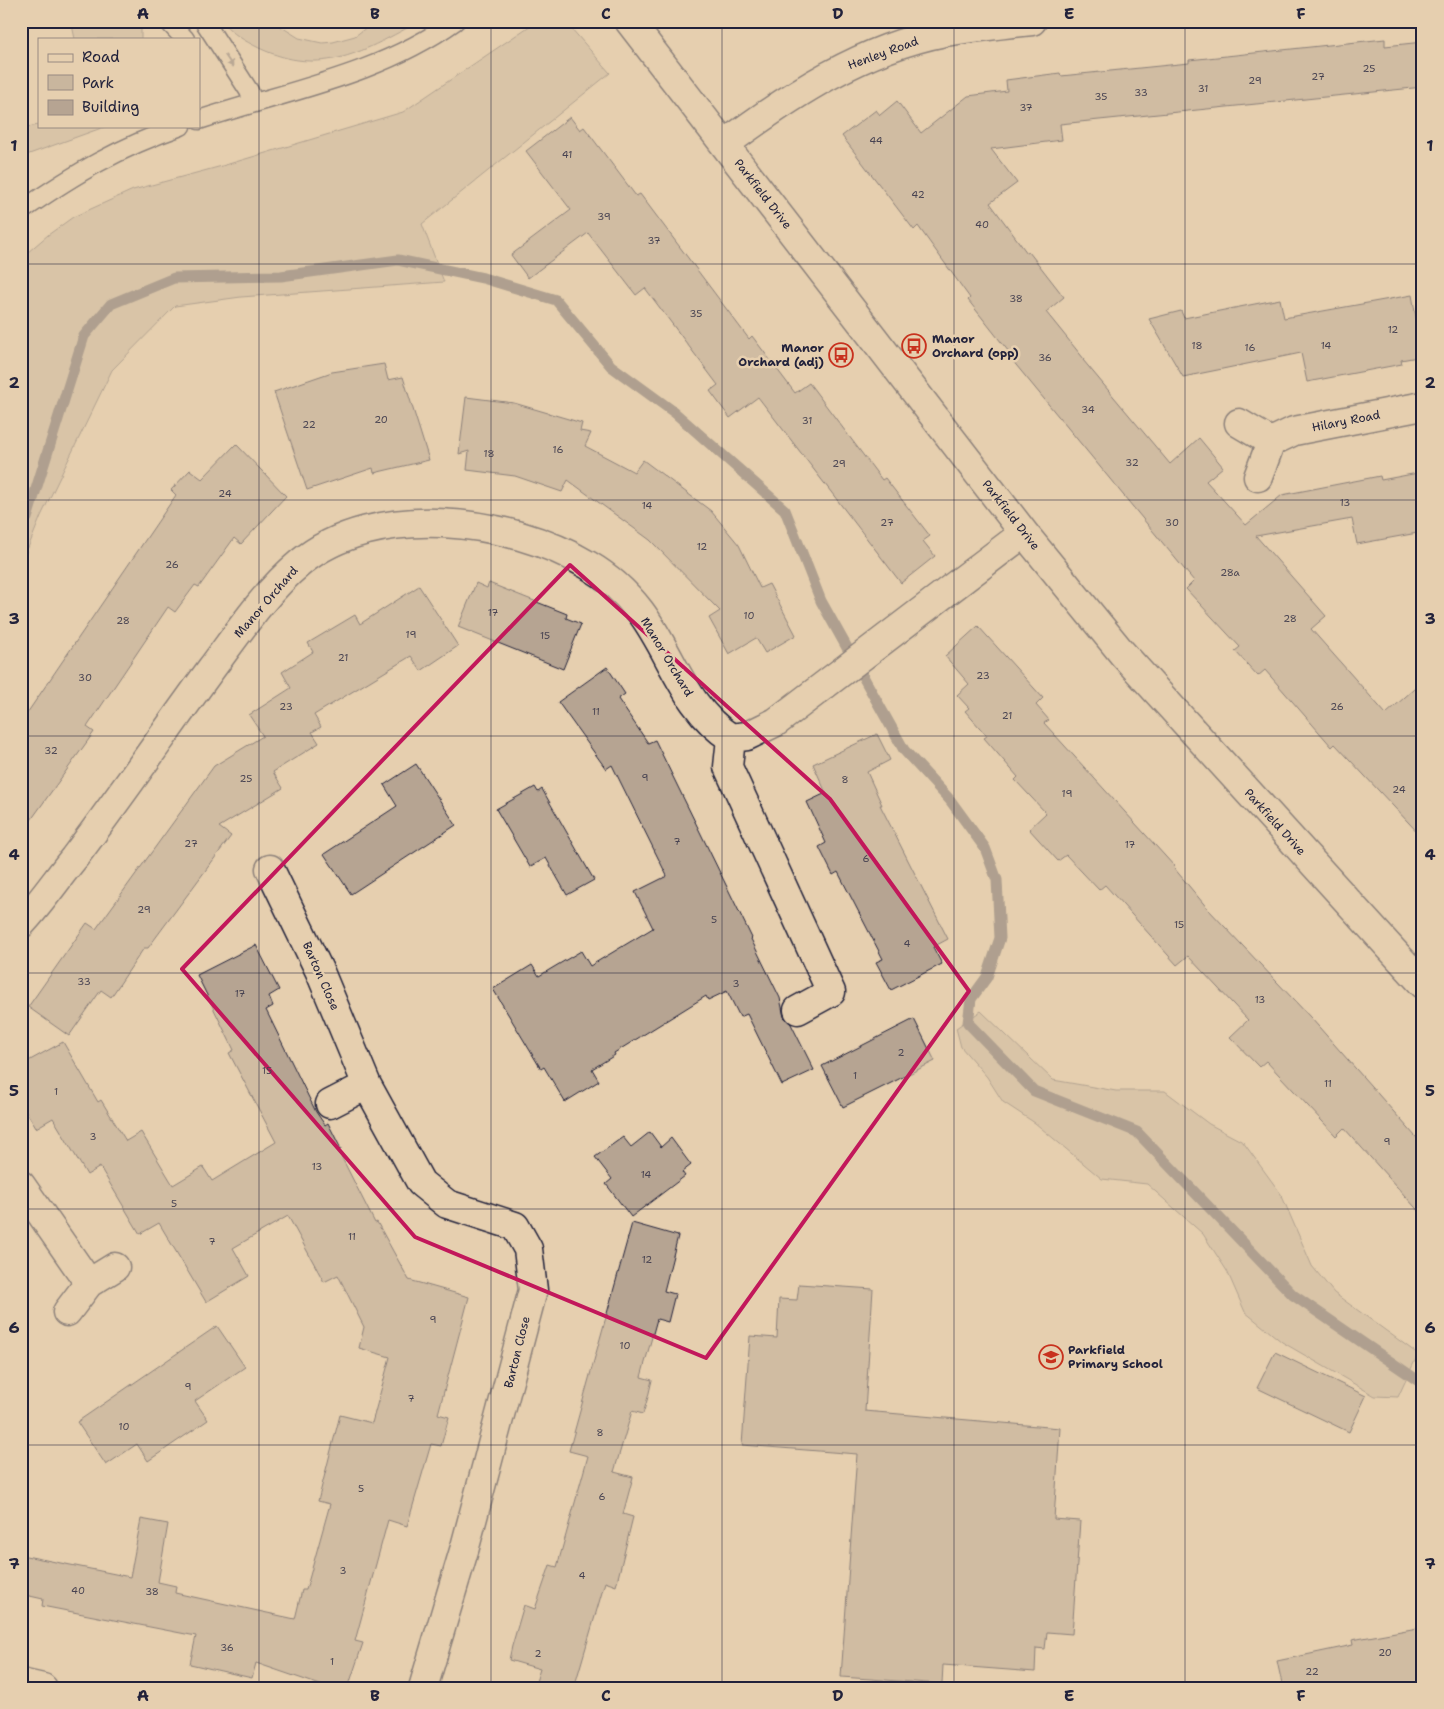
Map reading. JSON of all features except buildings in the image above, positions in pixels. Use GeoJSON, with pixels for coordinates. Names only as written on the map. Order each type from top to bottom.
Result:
{"type":"FeatureCollection","features":[{"type":"Feature","properties":{"kind":"street","name":"Parkfield Drive"},"geometry":{"type":"LineString","coordinates":[[629,21],[1024,533],[1122,653],[1423,984]]}},
{"type":"Feature","properties":{"kind":"street","name":"Henley Road"},"geometry":{"type":"LineString","coordinates":[[725,144],[818,80],[860,59],[944,32],[1032,21]]}},
{"type":"Feature","properties":{"kind":"street","name":"Hilary Road"},"geometry":{"type":"LineString","coordinates":[[1271,442],[1294,431],[1423,406]]}},
{"type":"Feature","properties":{"kind":"street"},"geometry":{"type":"LineString","coordinates":[[1240,423],[1271,442],[1258,477]]}},
{"type":"Feature","properties":{"kind":"street","name":"Manor Orchard"},"geometry":{"type":"LineString","coordinates":[[21,924],[94,831],[243,627],[283,579],[302,562],[330,544],[363,532],[393,525],[438,522],[479,527],[520,535],[558,549],[589,565],[615,585],[640,611],[697,708],[714,727],[731,738]]}},
{"type":"Feature","properties":{"kind":"street"},"geometry":{"type":"LineString","coordinates":[[798,1010],[831,992],[728,767],[731,738],[747,736],[776,722],[868,649],[1024,533]]}},
{"type":"Feature","properties":{"kind":"street","name":"Barton Close"},"geometry":{"type":"LineString","coordinates":[[270,869],[320,972],[367,1085],[421,1183],[447,1204],[515,1226],[528,1249],[533,1290],[465,1548],[423,1688]]}},
{"type":"Feature","properties":{"kind":"street"},"geometry":{"type":"LineString","coordinates":[[330,1104],[367,1085]]}},
{"type":"Feature","properties":{"kind":"street"},"geometry":{"type":"LineString","coordinates":[[21,1185],[89,1284]]}},
{"type":"Feature","properties":{"kind":"street"},"geometry":{"type":"LineString","coordinates":[[67,1312],[89,1284],[115,1267]]}},
{"type":"Feature","properties":{"kind":"street"},"geometry":{"type":"LineString","coordinates":[[21,1683],[43,1688]]}},
{"type":"Feature","properties":{"kind":"lane"},"geometry":{"type":"LineString","coordinates":[[168,21],[184,38]]}},
{"type":"Feature","properties":{"kind":"lane"},"geometry":{"type":"LineString","coordinates":[[204,21],[207,41],[249,91],[253,102]]}},
{"type":"Feature","properties":{"kind":"lane"},"geometry":{"type":"LineString","coordinates":[[200,120],[253,102],[354,74],[388,61],[455,21]]}},
{"type":"Feature","properties":{"kind":"lane"},"geometry":{"type":"LineString","coordinates":[[21,211],[73,175],[121,148],[176,128]]}},
{"type":"Feature","properties":{"kind":"highlighted area"},"geometry":{"type":"Polygon","coordinates":[[[570,565],[830,799],[969,991],[706,1358],[415,1237],[182,969],[570,565]]]}},
{"type":"Feature","properties":{"kind":"green space"},"geometry":{"type":"Polygon","coordinates":[[[92,21],[141,21],[141,38],[75,38],[72,25],[92,21]]]}},
{"type":"Feature","properties":{"kind":"green space"},"geometry":{"type":"Polygon","coordinates":[[[222,21],[272,21],[299,38],[322,43],[355,36],[375,21],[420,21],[361,51],[323,61],[303,61],[282,57],[259,48],[234,33],[222,21]]]}},
{"type":"Feature","properties":{"kind":"green space"},"geometry":{"type":"Polygon","coordinates":[[[537,21],[560,21],[571,28],[610,73],[422,224],[444,282],[241,297],[175,306],[112,370],[41,516],[21,565],[21,258],[73,217],[133,190],[222,166],[403,112],[537,21]]]}},
{"type":"Feature","properties":{"kind":"green space"},"geometry":{"type":"Polygon","coordinates":[[[38,125],[38,128],[101,128],[21,157],[21,128],[38,125]]]}},
{"type":"Feature","properties":{"kind":"green space"},"geometry":{"type":"Polygon","coordinates":[[[981,1011],[1053,1080],[1116,1091],[1165,1091],[1209,1124],[1243,1142],[1281,1194],[1312,1266],[1334,1293],[1418,1354],[1398,1397],[1375,1396],[1282,1342],[1245,1312],[1227,1271],[1203,1234],[1147,1184],[1102,1179],[1035,1123],[1003,1102],[987,1077],[961,1047],[956,1028],[981,1011]]]}},
{"type":"Feature","properties":{"kind":"waterway"},"geometry":{"type":"LineString","coordinates":[[21,525],[27,518],[84,336],[111,304],[174,278],[281,276],[398,260],[483,278],[556,300],[611,366],[674,412],[785,510],[821,601],[904,750],[950,800],[985,848],[997,880],[1000,938],[987,977],[971,999],[968,1023],[1034,1091],[1137,1132],[1293,1295],[1423,1384]]}},
{"type":"Feature","properties":{"kind":"place","name":"Manor Orchard (opp)"},"geometry":{"type":"Point","coordinates":[914,346]}},
{"type":"Feature","properties":{"kind":"place","name":"Manor Orchard (adj)"},"geometry":{"type":"Point","coordinates":[841,355]}},
{"type":"Feature","properties":{"kind":"place","name":"Parkfield Primary School"},"geometry":{"type":"Point","coordinates":[1051,1357]}}]}
